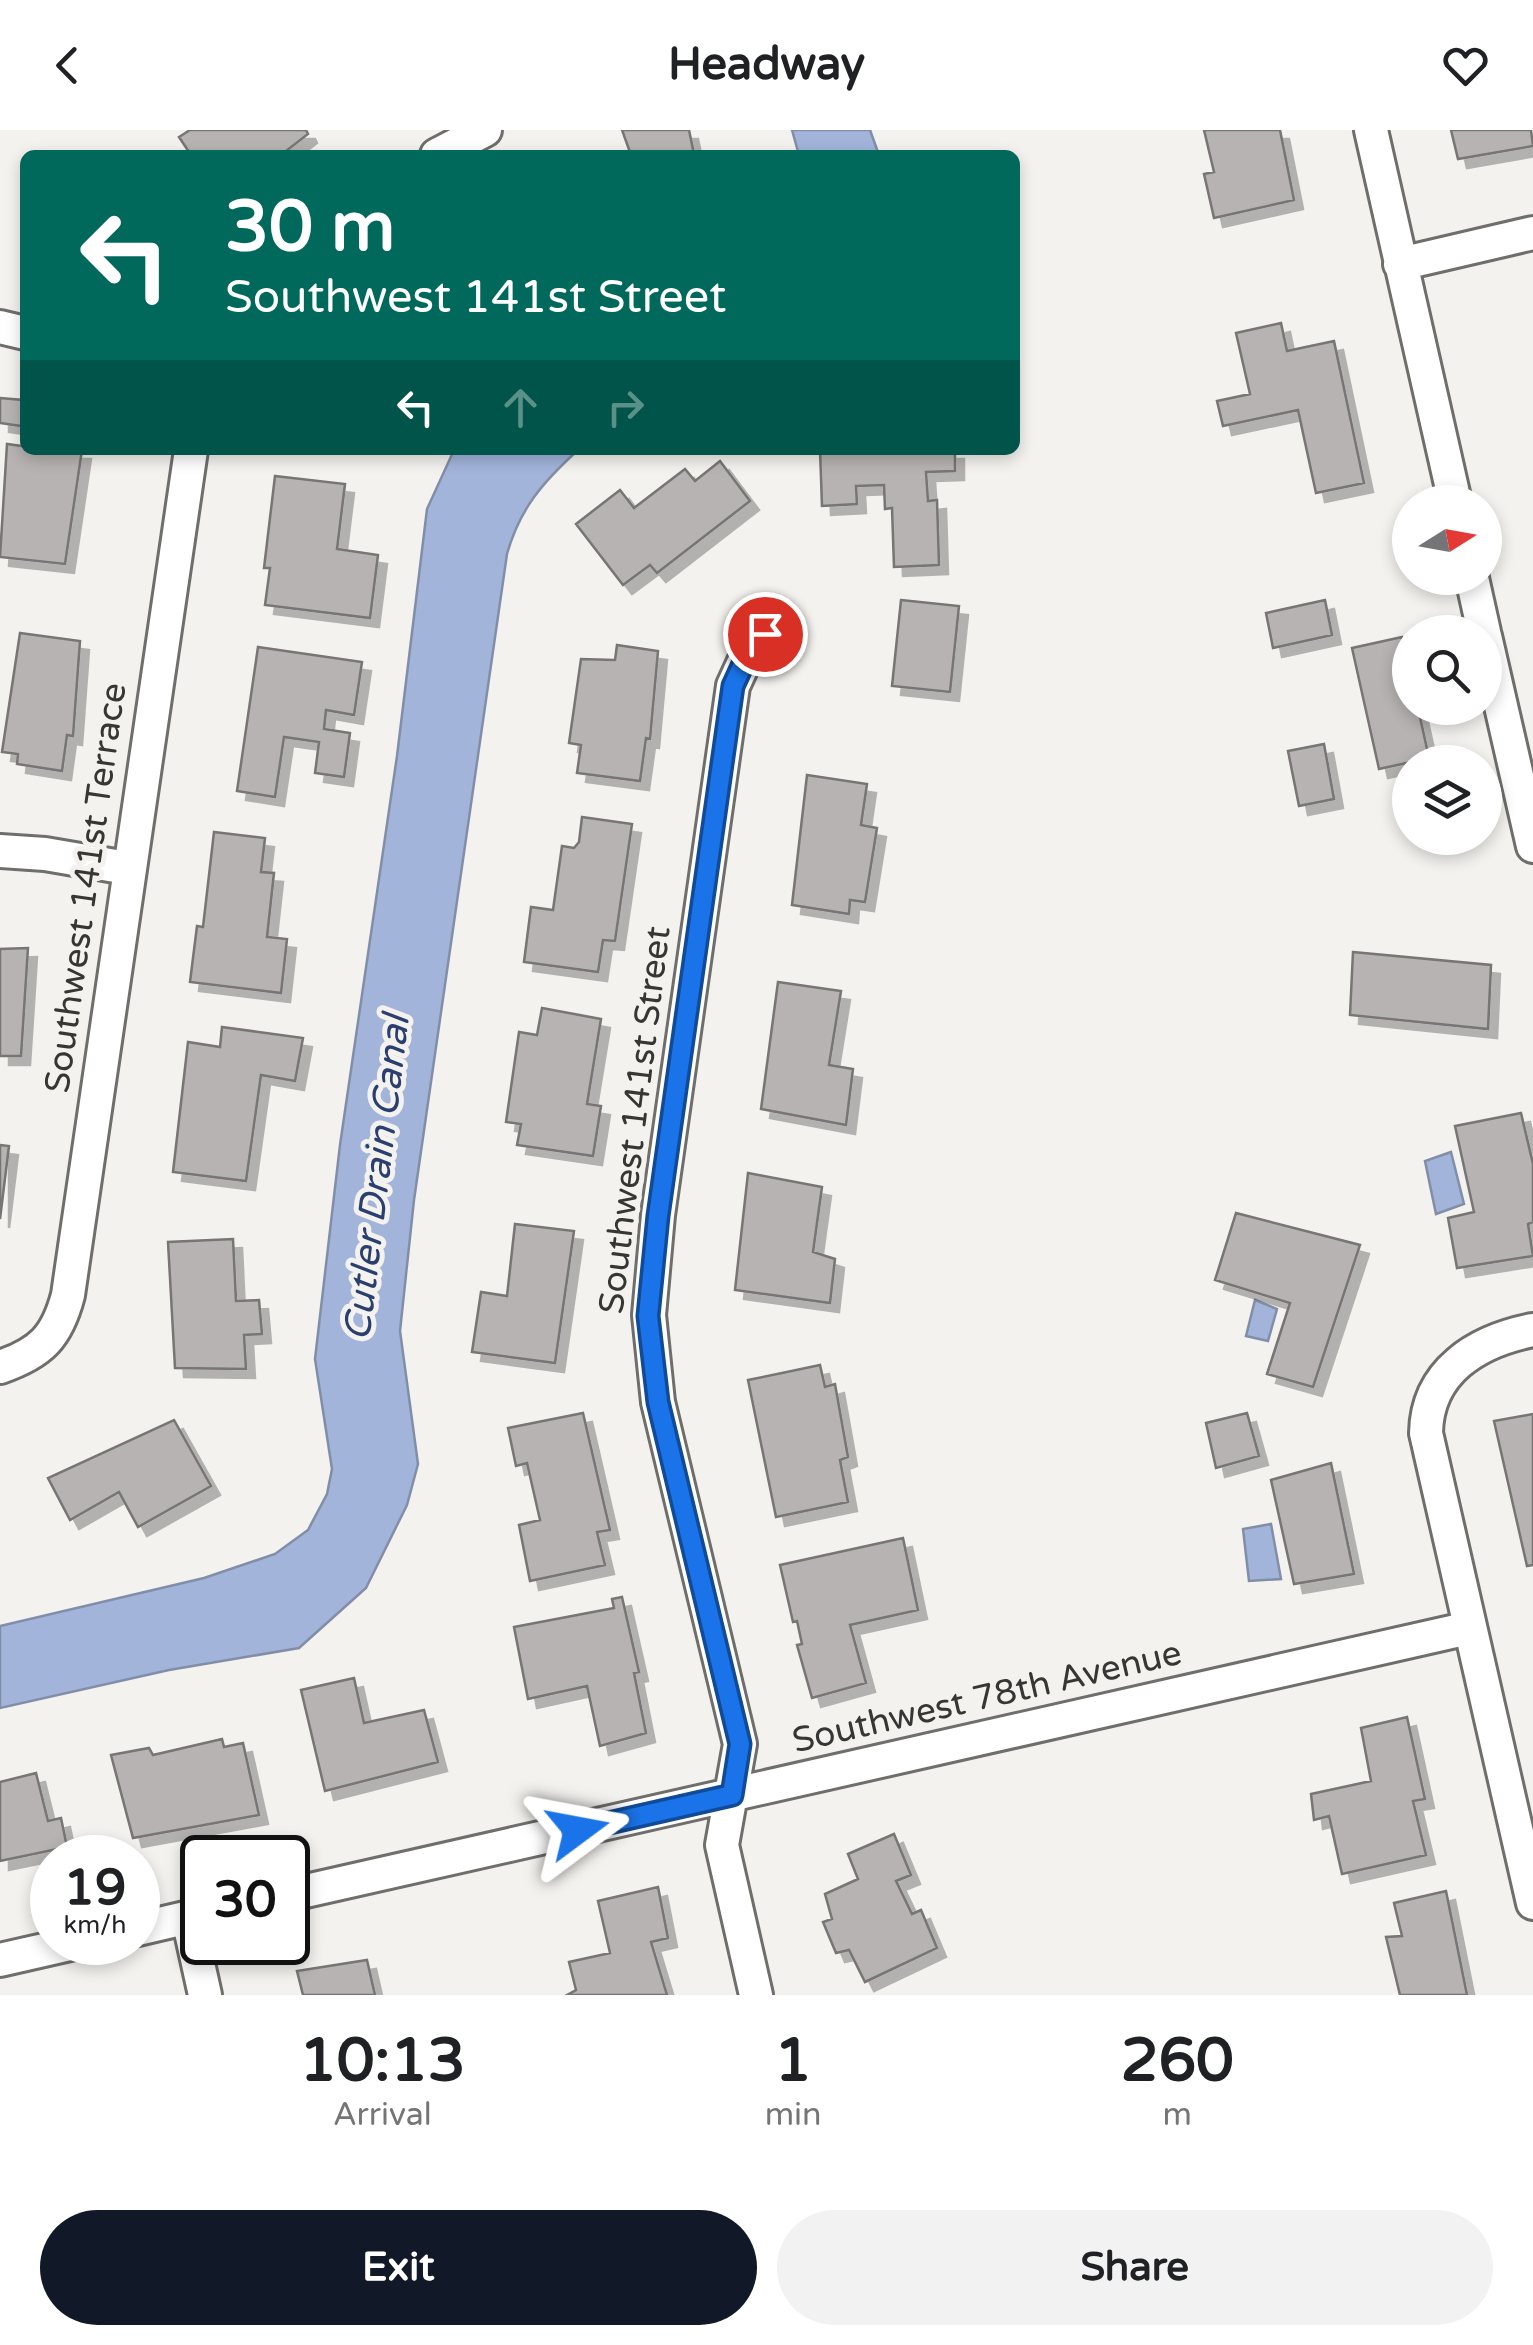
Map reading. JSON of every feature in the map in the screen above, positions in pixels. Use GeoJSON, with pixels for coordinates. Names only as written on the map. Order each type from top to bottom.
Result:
{"type":"FeatureCollection","features":[{"type":"Feature","properties":{"kind":"street"},"geometry":{"type":"LineString","coordinates":[[447,150],[486,130]]}},
{"type":"Feature","properties":{"kind":"street"},"geometry":{"type":"LineString","coordinates":[[1371,130],[1450,485]]}},
{"type":"Feature","properties":{"kind":"street"},"geometry":{"type":"LineString","coordinates":[[1400,264],[1533,233]]}},
{"type":"Feature","properties":{"kind":"street","name":"Southwest 141st Terrace"},"geometry":{"type":"LineString","coordinates":[[0,1366],[42,1348],[54,1336],[70,1282],[191,455]]}},
{"type":"Feature","properties":{"kind":"street","name":"Southwest 141st Street"},"geometry":{"type":"LineString","coordinates":[[756,1995],[722,1846],[740,1744],[658,1402],[648,1316],[658,1216],[733,686],[749,651],[781,617]]}},
{"type":"Feature","properties":{"kind":"street"},"geometry":{"type":"LineString","coordinates":[[1502,697],[1526,787],[1533,846]]}},
{"type":"Feature","properties":{"kind":"street"},"geometry":{"type":"LineString","coordinates":[[0,851],[128,868]]}},
{"type":"Feature","properties":{"kind":"street"},"geometry":{"type":"LineString","coordinates":[[1533,1330],[1471,1353],[1440,1379],[1431,1395],[1428,1450],[1470,1628],[1524,1824],[1533,1904]]}},
{"type":"Feature","properties":{"kind":"street","name":"Southwest 78th Avenue"},"geometry":{"type":"LineString","coordinates":[[310,1890],[1470,1628]]}},
{"type":"Feature","properties":{"kind":"street"},"geometry":{"type":"LineString","coordinates":[[0,1960],[30,1953]]}},
{"type":"Feature","properties":{"kind":"street"},"geometry":{"type":"LineString","coordinates":[[201,1965],[205,1995]]}},
{"type":"Feature","properties":{"kind":"water"},"geometry":{"type":"Polygon","coordinates":[[[792,130],[870,130],[877,150],[798,150],[792,130]]]}},
{"type":"Feature","properties":{"kind":"water","name":"Cutler Drain Canal"},"geometry":{"type":"Polygon","coordinates":[[[452,455],[573,455],[534,497],[507,554],[414,1200],[400,1331],[418,1464],[407,1505],[366,1588],[299,1648],[169,1670],[0,1708],[0,1626],[204,1578],[275,1554],[308,1530],[327,1494],[332,1469],[315,1359],[340,1145],[397,756],[427,509],[452,455]]]}},
{"type":"Feature","properties":{"kind":"water"},"geometry":{"type":"Polygon","coordinates":[[[1451,1152],[1464,1204],[1436,1214],[1425,1161],[1451,1152]]]}},
{"type":"Feature","properties":{"kind":"water"},"geometry":{"type":"Polygon","coordinates":[[[1255,1300],[1277,1309],[1268,1341],[1246,1336],[1255,1300]]]}},
{"type":"Feature","properties":{"kind":"water"},"geometry":{"type":"Polygon","coordinates":[[[1271,1524],[1281,1579],[1249,1581],[1243,1529],[1271,1524]]]}},
{"type":"Feature","properties":{"kind":"building"},"geometry":{"type":"Polygon","coordinates":[[[190,130],[306,130],[308,134],[287,150],[188,150],[179,137],[190,130]]]}},
{"type":"Feature","properties":{"kind":"building"},"geometry":{"type":"Polygon","coordinates":[[[622,130],[689,130],[693,150],[629,150],[622,130]]]}},
{"type":"Feature","properties":{"kind":"building"},"geometry":{"type":"Polygon","coordinates":[[[1204,130],[1280,130],[1294,200],[1214,218],[1204,174],[1214,172],[1204,130]]]}},
{"type":"Feature","properties":{"kind":"building"},"geometry":{"type":"Polygon","coordinates":[[[1451,130],[1531,130],[1533,146],[1458,159],[1451,130]]]}},
{"type":"Feature","properties":{"kind":"building"},"geometry":{"type":"Polygon","coordinates":[[[1281,323],[1287,351],[1334,341],[1364,483],[1316,493],[1298,410],[1223,426],[1217,401],[1250,394],[1236,333],[1281,323]]]}},
{"type":"Feature","properties":{"kind":"building"},"geometry":{"type":"Polygon","coordinates":[[[0,398],[20,400],[20,426],[0,423],[0,398]]]}},
{"type":"Feature","properties":{"kind":"building"},"geometry":{"type":"Polygon","coordinates":[[[7,444],[20,446],[20,455],[81,455],[65,564],[0,557],[7,444]]]}},
{"type":"Feature","properties":{"kind":"building"},"geometry":{"type":"Polygon","coordinates":[[[820,455],[955,455],[955,471],[926,472],[928,501],[937,500],[939,565],[894,567],[892,508],[885,509],[884,485],[856,486],[857,504],[822,506],[820,455]]]}},
{"type":"Feature","properties":{"kind":"building"},"geometry":{"type":"Polygon","coordinates":[[[720,461],[750,501],[657,573],[650,565],[623,585],[576,524],[620,490],[634,508],[685,469],[695,481],[720,461]]]}},
{"type":"Feature","properties":{"kind":"building"},"geometry":{"type":"Polygon","coordinates":[[[275,476],[345,484],[337,549],[378,555],[370,618],[265,605],[270,568],[264,568],[275,476]]]}},
{"type":"Feature","properties":{"kind":"building"},"geometry":{"type":"Polygon","coordinates":[[[901,600],[959,606],[950,692],[892,686],[901,600]]]}},
{"type":"Feature","properties":{"kind":"building"},"geometry":{"type":"Polygon","coordinates":[[[1325,600],[1332,635],[1273,648],[1266,613],[1325,600]]]}},
{"type":"Feature","properties":{"kind":"building"},"geometry":{"type":"Polygon","coordinates":[[[20,633],[80,641],[73,736],[67,735],[62,771],[17,764],[18,754],[2,752],[20,633]]]}},
{"type":"Feature","properties":{"kind":"building"},"geometry":{"type":"Polygon","coordinates":[[[1392,639],[1392,725],[1422,725],[1426,745],[1392,745],[1392,766],[1379,769],[1352,648],[1392,639]]]}},
{"type":"Feature","properties":{"kind":"building"},"geometry":{"type":"Polygon","coordinates":[[[617,645],[658,651],[650,739],[646,738],[640,781],[577,773],[581,745],[569,743],[581,659],[615,660],[617,645]]]}},
{"type":"Feature","properties":{"kind":"building"},"geometry":{"type":"Polygon","coordinates":[[[258,647],[362,662],[354,715],[326,710],[324,729],[350,733],[344,777],[315,773],[319,742],[284,737],[275,797],[237,791],[258,647]]]}},
{"type":"Feature","properties":{"kind":"building"},"geometry":{"type":"Polygon","coordinates":[[[1324,744],[1334,799],[1299,806],[1288,751],[1324,744]]]}},
{"type":"Feature","properties":{"kind":"building"},"geometry":{"type":"Polygon","coordinates":[[[807,775],[867,784],[861,825],[877,828],[865,902],[850,900],[849,914],[792,905],[807,775]]]}},
{"type":"Feature","properties":{"kind":"building"},"geometry":{"type":"Polygon","coordinates":[[[582,817],[632,824],[615,941],[603,940],[598,972],[524,962],[531,907],[553,910],[562,846],[574,848],[579,842],[582,817]]]}},
{"type":"Feature","properties":{"kind":"building"},"geometry":{"type":"Polygon","coordinates":[[[214,832],[265,838],[261,872],[274,873],[267,937],[287,939],[281,993],[190,982],[197,926],[203,927],[214,832]]]}},
{"type":"Feature","properties":{"kind":"building"},"geometry":{"type":"Polygon","coordinates":[[[28,948],[21,1056],[0,1056],[0,949],[28,948]]]}},
{"type":"Feature","properties":{"kind":"building"},"geometry":{"type":"Polygon","coordinates":[[[1353,952],[1491,965],[1488,1029],[1350,1015],[1353,952]]]}},
{"type":"Feature","properties":{"kind":"building"},"geometry":{"type":"Polygon","coordinates":[[[778,982],[841,991],[829,1065],[853,1069],[846,1125],[761,1109],[778,982]]]}},
{"type":"Feature","properties":{"kind":"building"},"geometry":{"type":"Polygon","coordinates":[[[542,1008],[601,1019],[587,1104],[601,1106],[593,1156],[517,1145],[521,1124],[506,1122],[519,1032],[537,1035],[542,1008]]]}},
{"type":"Feature","properties":{"kind":"building"},"geometry":{"type":"Polygon","coordinates":[[[222,1027],[303,1038],[295,1081],[261,1075],[246,1181],[173,1172],[188,1042],[220,1047],[222,1027]]]}},
{"type":"Feature","properties":{"kind":"building"},"geometry":{"type":"Polygon","coordinates":[[[1521,1113],[1533,1164],[1533,1222],[1528,1224],[1533,1256],[1457,1268],[1448,1218],[1474,1212],[1455,1126],[1521,1113]]]}},
{"type":"Feature","properties":{"kind":"building"},"geometry":{"type":"Polygon","coordinates":[[[0,1145],[9,1146],[0,1219],[0,1145]]]}},
{"type":"Feature","properties":{"kind":"building"},"geometry":{"type":"Polygon","coordinates":[[[748,1173],[822,1187],[813,1252],[835,1259],[830,1303],[735,1290],[748,1173]]]}},
{"type":"Feature","properties":{"kind":"building"},"geometry":{"type":"Polygon","coordinates":[[[1236,1213],[1360,1245],[1313,1387],[1267,1374],[1290,1303],[1215,1280],[1236,1213]]]}},
{"type":"Feature","properties":{"kind":"building"},"geometry":{"type":"Polygon","coordinates":[[[515,1224],[574,1231],[555,1363],[472,1352],[481,1292],[507,1296],[515,1224]]]}},
{"type":"Feature","properties":{"kind":"building"},"geometry":{"type":"Polygon","coordinates":[[[233,1239],[236,1301],[259,1300],[262,1334],[244,1335],[246,1369],[175,1368],[168,1242],[233,1239]]]}},
{"type":"Feature","properties":{"kind":"building"},"geometry":{"type":"Polygon","coordinates":[[[820,1365],[825,1387],[835,1384],[848,1457],[840,1460],[848,1502],[776,1517],[748,1380],[820,1365]]]}},
{"type":"Feature","properties":{"kind":"building"},"geometry":{"type":"Polygon","coordinates":[[[583,1413],[610,1530],[597,1532],[605,1565],[530,1581],[519,1525],[540,1520],[527,1463],[516,1466],[508,1428],[583,1413]]]}},
{"type":"Feature","properties":{"kind":"building"},"geometry":{"type":"Polygon","coordinates":[[[1247,1413],[1259,1456],[1216,1468],[1206,1423],[1247,1413]]]}},
{"type":"Feature","properties":{"kind":"building"},"geometry":{"type":"Polygon","coordinates":[[[1533,1414],[1533,1565],[1527,1566],[1494,1421],[1533,1414]]]}},
{"type":"Feature","properties":{"kind":"building"},"geometry":{"type":"Polygon","coordinates":[[[174,1420],[211,1486],[138,1527],[119,1492],[70,1520],[48,1478],[174,1420]]]}},
{"type":"Feature","properties":{"kind":"building"},"geometry":{"type":"Polygon","coordinates":[[[1331,1463],[1354,1574],[1294,1584],[1271,1480],[1331,1463]]]}},
{"type":"Feature","properties":{"kind":"building"},"geometry":{"type":"Polygon","coordinates":[[[903,1538],[918,1610],[850,1625],[866,1683],[812,1698],[797,1645],[802,1644],[797,1621],[793,1622],[780,1565],[903,1538]]]}},
{"type":"Feature","properties":{"kind":"building"},"geometry":{"type":"Polygon","coordinates":[[[622,1597],[639,1672],[634,1673],[646,1733],[600,1746],[587,1686],[528,1699],[514,1627],[614,1608],[612,1599],[622,1597]]]}},
{"type":"Feature","properties":{"kind":"building"},"geometry":{"type":"Polygon","coordinates":[[[354,1678],[364,1723],[424,1710],[438,1762],[325,1791],[301,1690],[354,1678]]]}},
{"type":"Feature","properties":{"kind":"building"},"geometry":{"type":"Polygon","coordinates":[[[1407,1717],[1425,1799],[1413,1801],[1426,1855],[1342,1874],[1329,1816],[1314,1820],[1311,1794],[1371,1781],[1361,1728],[1407,1717]]]}},
{"type":"Feature","properties":{"kind":"building"},"geometry":{"type":"Polygon","coordinates":[[[222,1739],[224,1747],[243,1743],[259,1815],[132,1835],[111,1755],[149,1748],[153,1755],[222,1739]]]}},
{"type":"Feature","properties":{"kind":"building"},"geometry":{"type":"Polygon","coordinates":[[[36,1773],[48,1821],[61,1818],[65,1835],[30,1835],[30,1855],[0,1861],[0,1782],[36,1773]]]}},
{"type":"Feature","properties":{"kind":"building"},"geometry":{"type":"Polygon","coordinates":[[[894,1834],[911,1875],[896,1881],[912,1914],[921,1910],[937,1948],[865,1982],[849,1950],[836,1953],[823,1922],[832,1919],[825,1894],[858,1879],[848,1854],[894,1834]]]}},
{"type":"Feature","properties":{"kind":"building"},"geometry":{"type":"Polygon","coordinates":[[[658,1887],[668,1938],[651,1942],[667,1995],[567,1995],[576,1990],[569,1962],[610,1953],[598,1901],[658,1887]]]}},
{"type":"Feature","properties":{"kind":"building"},"geometry":{"type":"Polygon","coordinates":[[[1446,1891],[1467,1995],[1400,1995],[1386,1937],[1402,1936],[1394,1903],[1446,1891]]]}},
{"type":"Feature","properties":{"kind":"building"},"geometry":{"type":"Polygon","coordinates":[[[367,1960],[375,1995],[303,1995],[297,1971],[367,1960]]]}},
{"type":"Feature","properties":{"kind":"route"},"geometry":{"type":"LineString","coordinates":[[578,1830],[732,1795],[740,1744],[658,1402],[648,1316],[658,1216],[733,686],[749,651],[765,634]]}}]}
